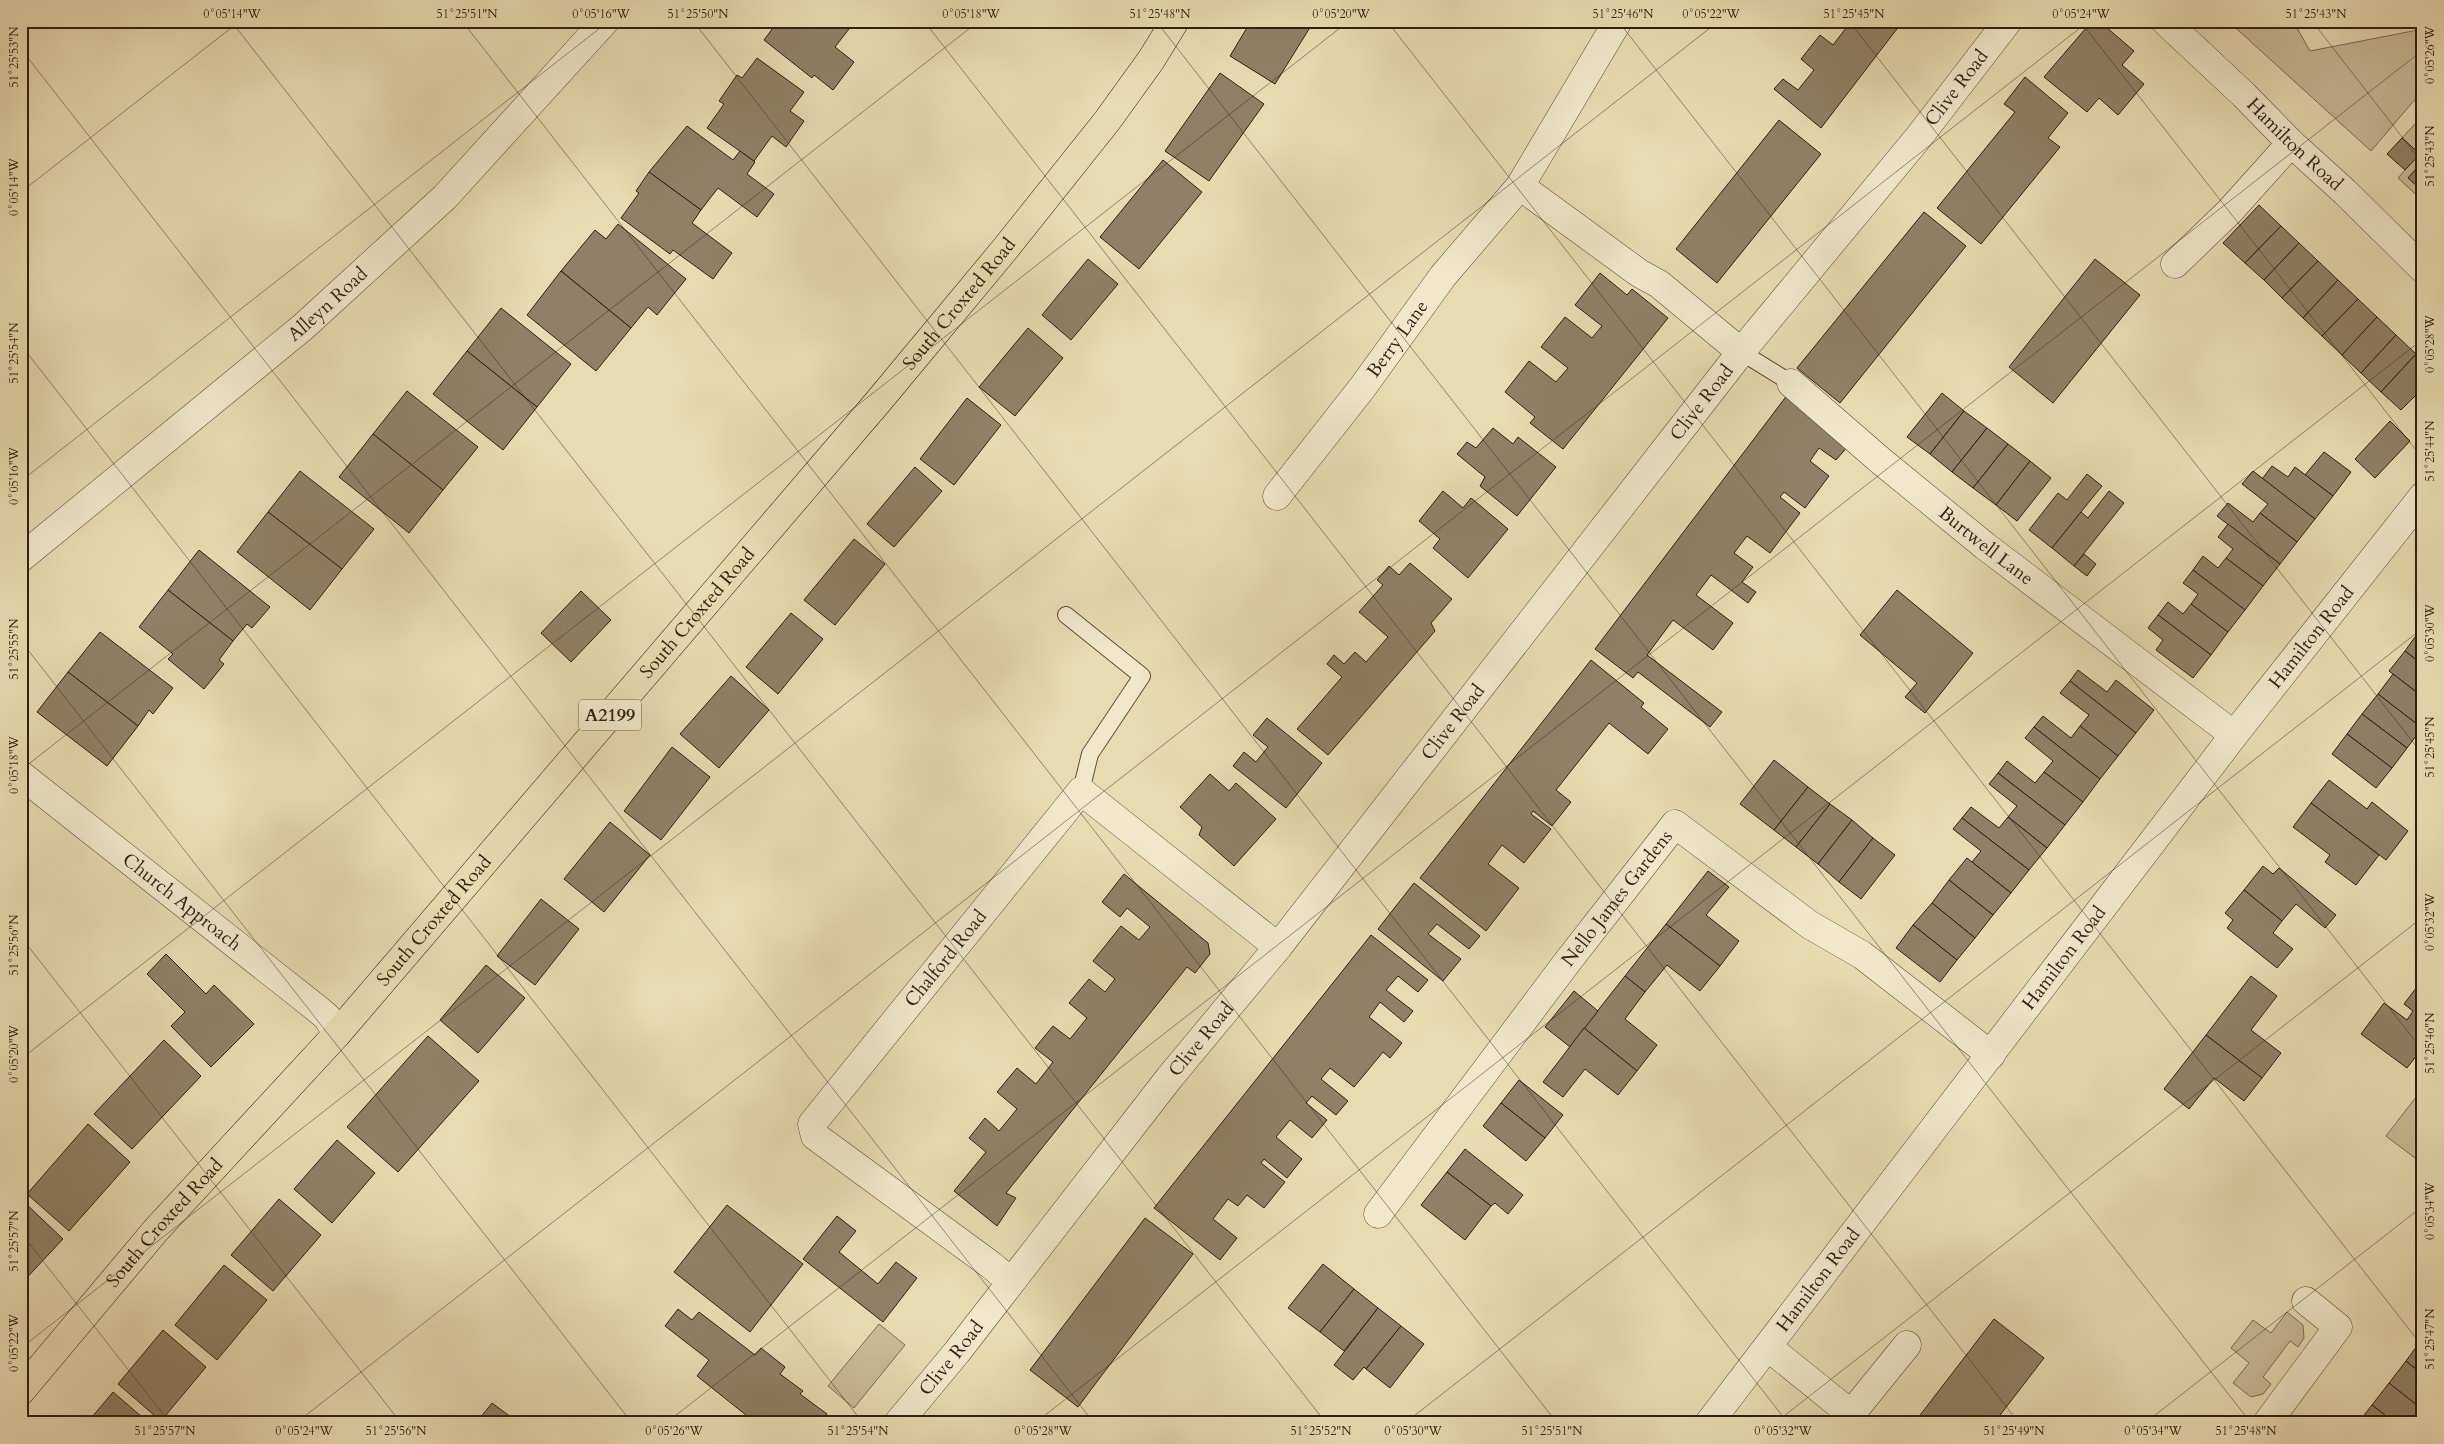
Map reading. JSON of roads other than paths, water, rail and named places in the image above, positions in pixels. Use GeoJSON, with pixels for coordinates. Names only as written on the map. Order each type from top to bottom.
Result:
{"type":"FeatureCollection","features":[{"type":"Feature","properties":{"kind":"main road","name":"South Croxted Road"},"geometry":{"type":"LineString","coordinates":[[21,1391],[156,1230],[337,1034],[864,418],[1005,249],[1112,114],[1151,60],[1175,21]]}},
{"type":"Feature","properties":{"kind":"street","name":"Alleyn Road"},"geometry":{"type":"LineString","coordinates":[[21,558],[303,326],[445,197],[605,21]]}},
{"type":"Feature","properties":{"kind":"street","name":"Berry Lane"},"geometry":{"type":"LineString","coordinates":[[1277,496],[1362,388],[1443,276],[1520,186],[1618,21]]}},
{"type":"Feature","properties":{"kind":"street","name":"Clive Road"},"geometry":{"type":"LineString","coordinates":[[899,1422],[957,1352],[1170,1077],[1278,947],[1741,352],[1918,138],[2008,21]]}},
{"type":"Feature","properties":{"kind":"street","name":"Hamilton Road"},"geometry":{"type":"LineString","coordinates":[[2165,21],[2423,269]]}},
{"type":"Feature","properties":{"kind":"street"},"geometry":{"type":"LineString","coordinates":[[2175,264],[2229,212],[2291,143]]}},
{"type":"Feature","properties":{"kind":"street"},"geometry":{"type":"LineString","coordinates":[[1520,186],[1639,273],[1659,284],[1741,352]]}},
{"type":"Feature","properties":{"kind":"street","name":"Burtwell Lane"},"geometry":{"type":"LineString","coordinates":[[1791,383],[1881,461],[1985,546],[2234,735]]}},
{"type":"Feature","properties":{"kind":"street","name":"Hamilton Road"},"geometry":{"type":"LineString","coordinates":[[1709,1423],[2234,735],[2423,496]]}},
{"type":"Feature","properties":{"kind":"street","name":"Church Approach"},"geometry":{"type":"LineString","coordinates":[[21,775],[327,1016],[337,1034]]}},
{"type":"Feature","properties":{"kind":"street"},"geometry":{"type":"LineString","coordinates":[[1081,791],[1278,947]]}},
{"type":"Feature","properties":{"kind":"street","name":"Chalford Road"},"geometry":{"type":"LineString","coordinates":[[1010,1282],[991,1265],[815,1136],[812,1124],[1081,791]]}},
{"type":"Feature","properties":{"kind":"street","name":"Nello James Gardens"},"geometry":{"type":"LineString","coordinates":[[1378,1214],[1568,961],[1675,824],[1810,926],[1862,955],[1991,1055]]}},
{"type":"Feature","properties":{"kind":"street"},"geometry":{"type":"LineString","coordinates":[[2267,1423],[2338,1327],[2306,1301]]}},
{"type":"Feature","properties":{"kind":"street"},"geometry":{"type":"LineString","coordinates":[[1768,1347],[1851,1414],[1906,1345]]}},
{"type":"Feature","properties":{"kind":"lane","name":"Burtwell Lane"},"geometry":{"type":"LineString","coordinates":[[1741,352],[1791,383]]}},
{"type":"Feature","properties":{"kind":"lane"},"geometry":{"type":"LineString","coordinates":[[1066,615],[1142,676],[1090,754],[1081,791]]}}]}
